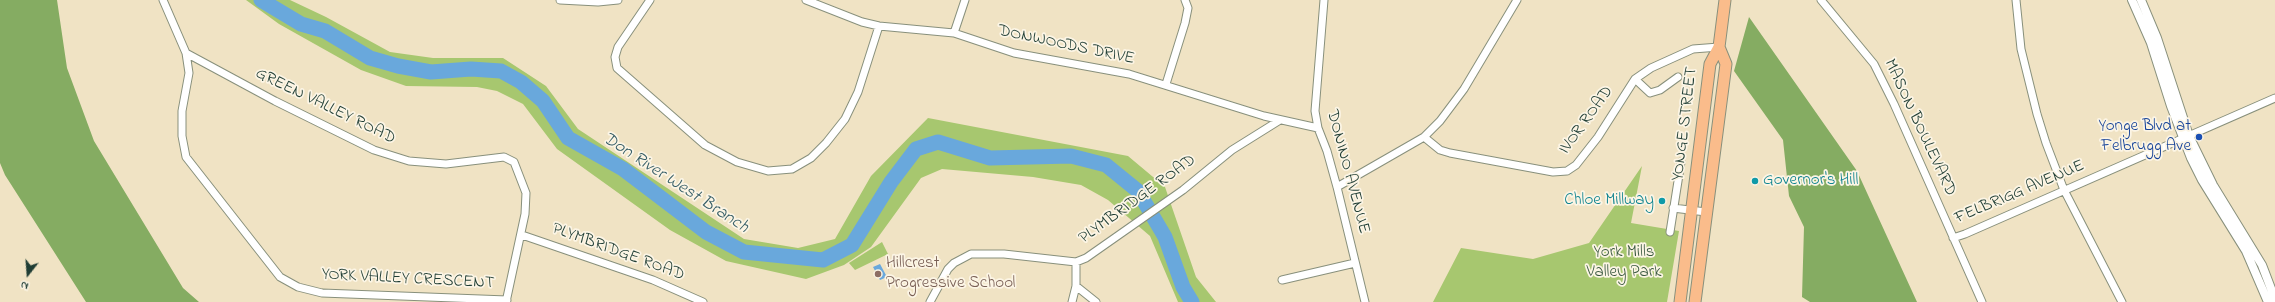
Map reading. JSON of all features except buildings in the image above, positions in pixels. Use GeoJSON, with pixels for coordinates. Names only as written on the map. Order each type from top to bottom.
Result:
{"type":"FeatureCollection","features":[{"type":"Feature","properties":{"kind":"main road","name":"YONGE STREET"},"geometry":{"type":"LineString","coordinates":[[1680,302],[1710,64],[1719,47],[1725,0]]}},
{"type":"Feature","properties":{"kind":"main road","name":"YONGE STREET"},"geometry":{"type":"LineString","coordinates":[[1695,302],[1726,64],[1719,47]]}},
{"type":"Feature","properties":{"kind":"street"},"geometry":{"type":"LineString","coordinates":[[163,0],[186,53]]}},
{"type":"Feature","properties":{"kind":"street"},"geometry":{"type":"LineString","coordinates":[[560,0],[598,2],[618,0]]}},
{"type":"Feature","properties":{"kind":"street"},"geometry":{"type":"LineString","coordinates":[[650,0],[618,47],[615,57],[618,68],[705,145],[737,162],[768,171],[792,169],[811,158],[826,143],[845,118],[858,92],[879,26]]}},
{"type":"Feature","properties":{"kind":"street","name":"DONWOODS DRIVE"},"geometry":{"type":"LineString","coordinates":[[806,0],[862,22],[879,26],[954,33],[1014,53],[1053,61],[1091,66],[1166,84],[1280,120],[1318,128]]}},
{"type":"Feature","properties":{"kind":"street"},"geometry":{"type":"LineString","coordinates":[[954,33],[965,0]]}},
{"type":"Feature","properties":{"kind":"street"},"geometry":{"type":"LineString","coordinates":[[1166,84],[1185,23],[1188,8],[1185,0]]}},
{"type":"Feature","properties":{"kind":"street","name":"DONINO AVENUE"},"geometry":{"type":"LineString","coordinates":[[1324,0],[1315,111],[1318,128],[1327,151],[1337,187],[1365,302]]}},
{"type":"Feature","properties":{"kind":"street"},"geometry":{"type":"LineString","coordinates":[[1337,187],[1424,137],[1440,121],[1464,89],[1517,0]]}},
{"type":"Feature","properties":{"kind":"street","name":"MASON BOULEVARD"},"geometry":{"type":"LineString","coordinates":[[1822,0],[1874,64],[1894,104],[1982,302]]}},
{"type":"Feature","properties":{"kind":"street"},"geometry":{"type":"LineString","coordinates":[[2016,0],[2018,32],[2028,82],[2046,143],[2064,190],[2122,302]]}},
{"type":"Feature","properties":{"kind":"street"},"geometry":{"type":"LineString","coordinates":[[2132,0],[2151,44],[2202,180],[2246,251],[2268,302]]}},
{"type":"Feature","properties":{"kind":"street"},"geometry":{"type":"LineString","coordinates":[[2141,0],[2157,38],[2186,137],[2262,266],[2275,299]]}},
{"type":"Feature","properties":{"kind":"street","name":"IVOR ROAD"},"geometry":{"type":"LineString","coordinates":[[1424,137],[1440,150],[1450,153],[1553,172],[1567,171],[1576,165],[1598,137],[1635,79],[1652,68],[1693,49],[1719,47]]}},
{"type":"Feature","properties":{"kind":"street","name":"GREEN VALLEY ROAD"},"geometry":{"type":"LineString","coordinates":[[186,53],[275,101],[374,150],[409,161],[446,164],[504,157],[514,162],[526,194],[522,234]]}},
{"type":"Feature","properties":{"kind":"street","name":"YORK VALLEY CRESCENT"},"geometry":{"type":"LineString","coordinates":[[186,53],[189,73],[182,111],[182,136],[186,157],[280,277],[298,287],[322,293],[507,301]]}},
{"type":"Feature","properties":{"kind":"street"},"geometry":{"type":"LineString","coordinates":[[1635,79],[1650,94],[1660,90],[1678,77]]}},
{"type":"Feature","properties":{"kind":"street","name":"FELBRIGG AVENUE"},"geometry":{"type":"LineString","coordinates":[[1953,238],[2275,98]]}},
{"type":"Feature","properties":{"kind":"street","name":"PLYMBRIDGE ROAD"},"geometry":{"type":"LineString","coordinates":[[930,302],[948,269],[954,263],[971,254],[1004,254],[1076,262],[1096,252],[1183,190],[1232,150],[1280,120]]}},
{"type":"Feature","properties":{"kind":"street"},"geometry":{"type":"LineString","coordinates":[[1670,232],[1681,162]]}},
{"type":"Feature","properties":{"kind":"street"},"geometry":{"type":"LineString","coordinates":[[1674,208],[1706,212]]}},
{"type":"Feature","properties":{"kind":"street"},"geometry":{"type":"LineString","coordinates":[[507,301],[522,234]]}},
{"type":"Feature","properties":{"kind":"street","name":"PLYMBRIDGE ROAD"},"geometry":{"type":"LineString","coordinates":[[522,234],[653,280],[703,302]]}},
{"type":"Feature","properties":{"kind":"street"},"geometry":{"type":"LineString","coordinates":[[1072,302],[1076,286],[1076,262]]}},
{"type":"Feature","properties":{"kind":"street"},"geometry":{"type":"LineString","coordinates":[[1282,280],[1355,263]]}},
{"type":"Feature","properties":{"kind":"street"},"geometry":{"type":"LineString","coordinates":[[1076,286],[1096,302]]}},
{"type":"Feature","properties":{"kind":"green space"},"geometry":{"type":"Polygon","coordinates":[[[0,0],[57,0],[67,68],[94,141],[183,288],[199,302],[86,302],[5,175],[0,163],[0,0]]]}},
{"type":"Feature","properties":{"kind":"green space"},"geometry":{"type":"Polygon","coordinates":[[[246,0],[290,0],[326,17],[390,52],[433,58],[503,58],[546,86],[578,129],[744,239],[798,248],[835,239],[871,176],[928,118],[1128,156],[1165,187],[1196,277],[1216,302],[1178,302],[1150,236],[1108,200],[1081,185],[1033,177],[942,169],[921,178],[871,247],[844,265],[806,279],[726,261],[670,230],[557,149],[523,104],[497,91],[477,87],[406,86],[361,70],[279,24],[246,0]]]}},
{"type":"Feature","properties":{"kind":"green space"},"geometry":{"type":"Polygon","coordinates":[[[1749,17],[1857,171],[1917,302],[1810,302],[1802,297],[1804,227],[1789,196],[1783,140],[1734,71],[1749,17]]]}},
{"type":"Feature","properties":{"kind":"green space","name":"York Mills Valley Park"},"geometry":{"type":"Polygon","coordinates":[[[1642,166],[1631,223],[1679,231],[1667,302],[1433,302],[1461,248],[1533,259],[1589,243],[1642,166]]]}},
{"type":"Feature","properties":{"kind":"green space"},"geometry":{"type":"Polygon","coordinates":[[[882,242],[888,254],[855,270],[849,263],[882,242]]]}},
{"type":"Feature","properties":{"kind":"water"},"geometry":{"type":"Polygon","coordinates":[[[880,264],[887,277],[880,280],[873,267],[880,264]]]}},
{"type":"Feature","properties":{"kind":"waterway","name":"Don River West Branch"},"geometry":{"type":"LineString","coordinates":[[261,0],[301,24],[325,31],[370,58],[398,66],[431,72],[471,69],[501,71],[521,82],[543,101],[568,138],[623,169],[706,232],[744,252],[823,260],[852,245],[891,182],[916,149],[938,142],[990,158],[1071,156],[1106,165],[1138,191],[1165,237],[1183,287],[1192,302]]}},
{"type":"Feature","properties":{"kind":"place","name":"Yonge Blvd at Felbrugg Ave"},"geometry":{"type":"Point","coordinates":[2199,137]}},
{"type":"Feature","properties":{"kind":"place","name":"Governor's Hill"},"geometry":{"type":"Point","coordinates":[1755,181]}},
{"type":"Feature","properties":{"kind":"place","name":"Chloe Millway"},"geometry":{"type":"Point","coordinates":[1662,201]}},
{"type":"Feature","properties":{"kind":"place","name":"Hillcrest Progressive School"},"geometry":{"type":"Point","coordinates":[878,274]}}]}
